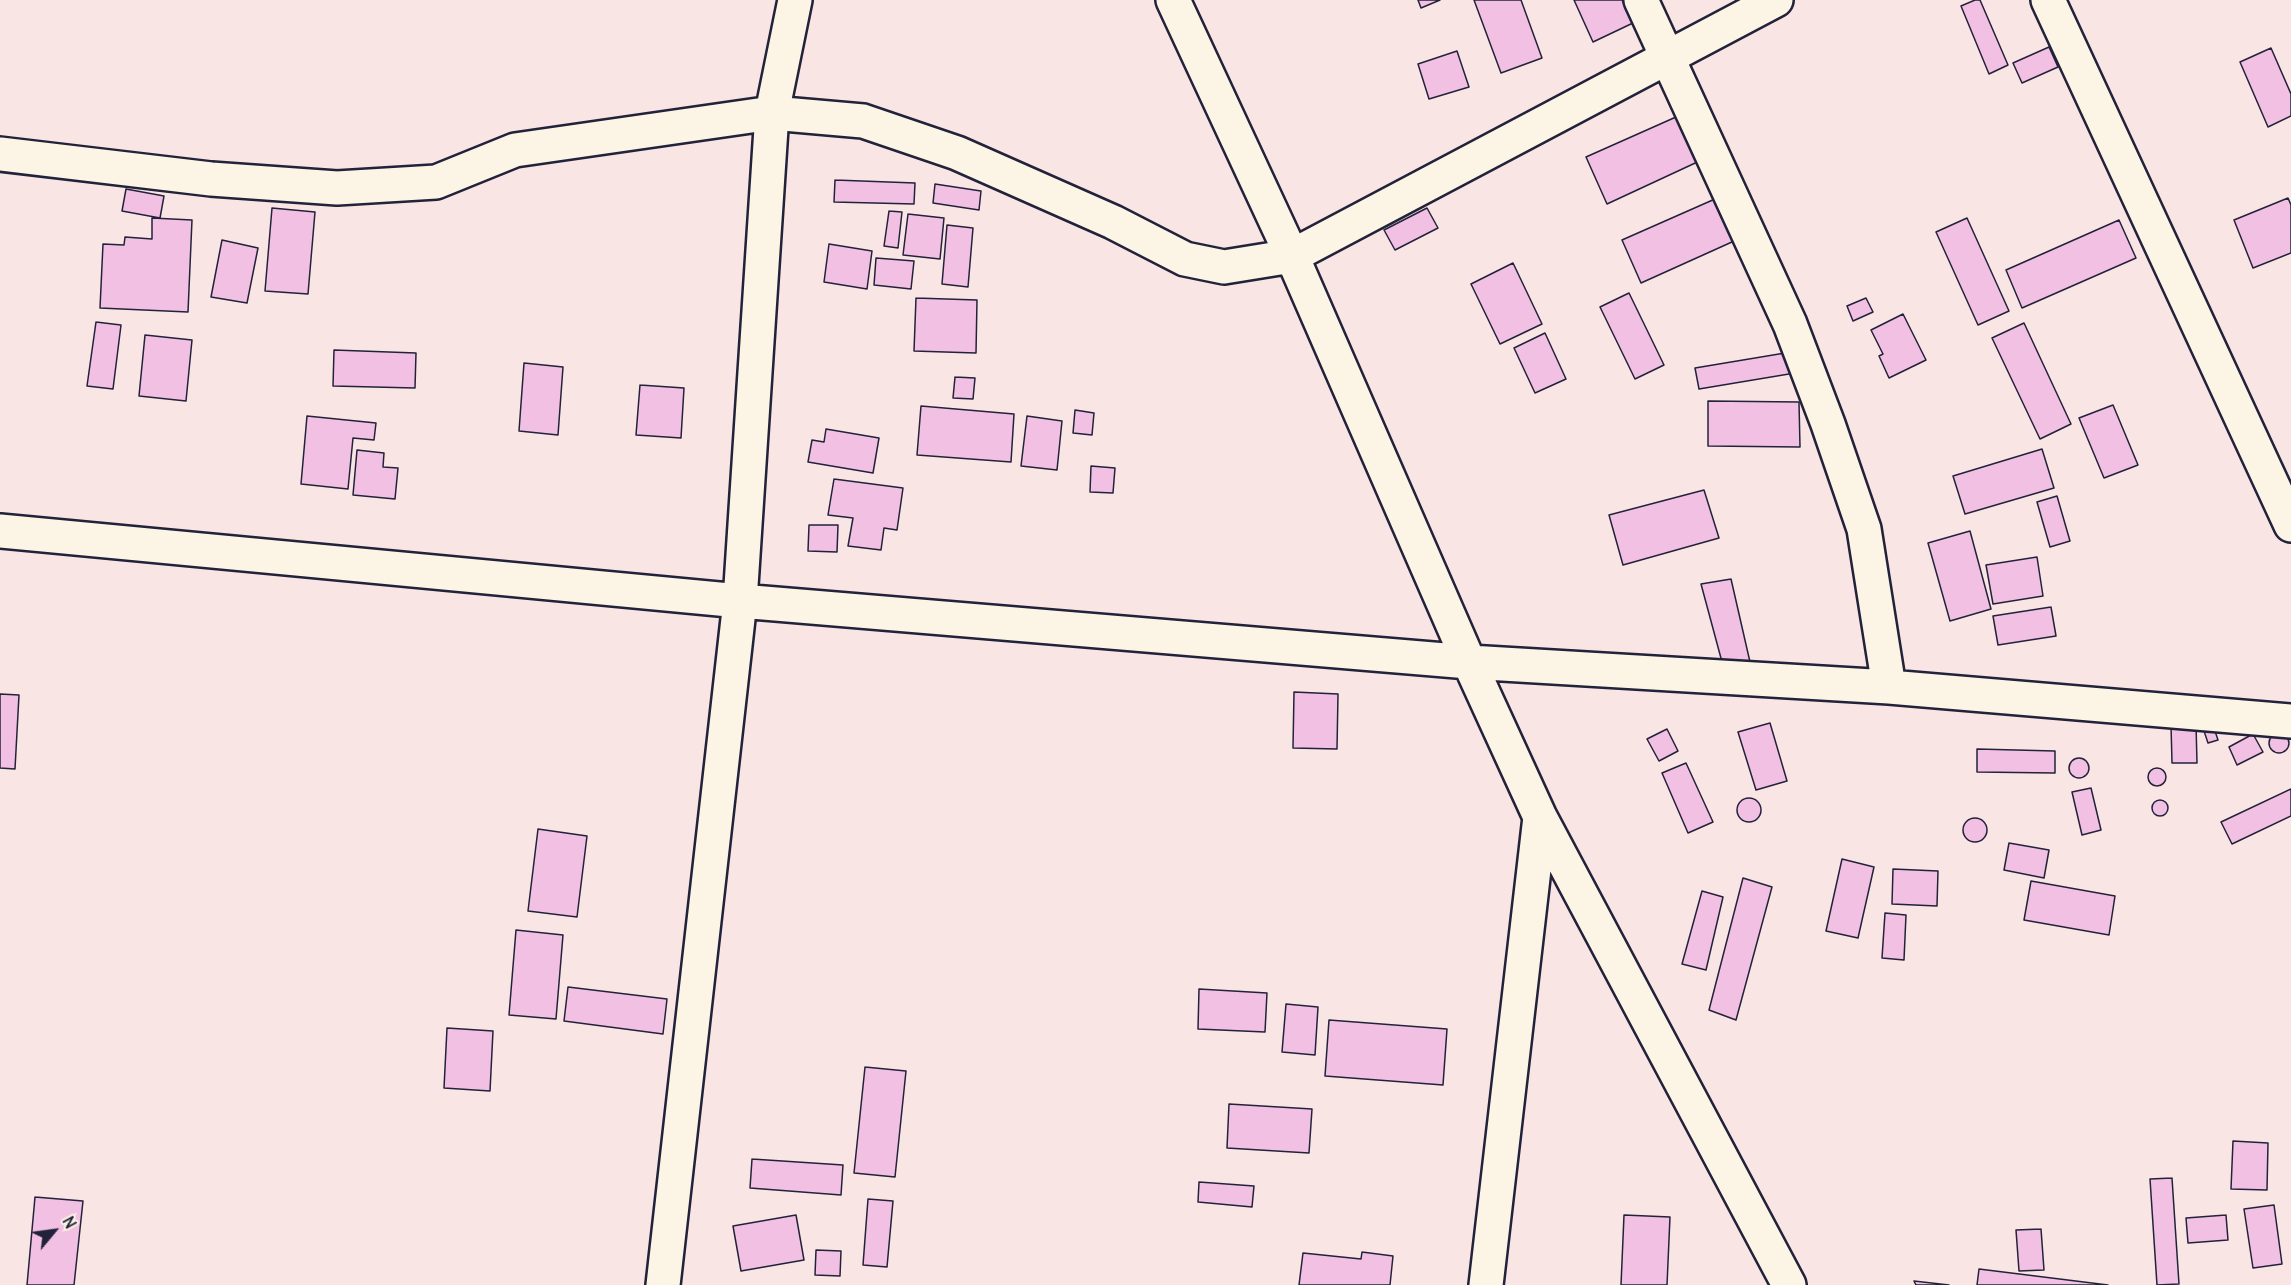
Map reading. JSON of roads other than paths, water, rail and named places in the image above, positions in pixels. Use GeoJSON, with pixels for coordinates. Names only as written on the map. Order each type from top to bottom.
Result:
{"type":"FeatureCollection","features":[{"type":"Feature","properties":{"kind":"street"},"geometry":{"type":"LineString","coordinates":[[663,1285],[740,601],[772,113],[795,0]]}},
{"type":"Feature","properties":{"kind":"street"},"geometry":{"type":"LineString","coordinates":[[1173,0],[1292,256],[1469,662],[1540,817],[1789,1285]]}},
{"type":"Feature","properties":{"kind":"street"},"geometry":{"type":"LineString","coordinates":[[1641,0],[1790,324],[1828,424],[1864,529],[1889,687]]}},
{"type":"Feature","properties":{"kind":"street"},"geometry":{"type":"LineString","coordinates":[[0,154],[211,179],[337,188],[436,182],[515,150],[772,113],[863,121],[957,153],[1113,222],[1185,259],[1224,267],[1292,256],[1532,127],[1776,0]]}},
{"type":"Feature","properties":{"kind":"street"},"geometry":{"type":"LineString","coordinates":[[2048,0],[2291,525]]}},
{"type":"Feature","properties":{"kind":"street"},"geometry":{"type":"LineString","coordinates":[[0,531],[740,601],[1469,662],[1889,687],[2291,721]]}},
{"type":"Feature","properties":{"kind":"street"},"geometry":{"type":"LineString","coordinates":[[1486,1285],[1540,817]]}}]}
